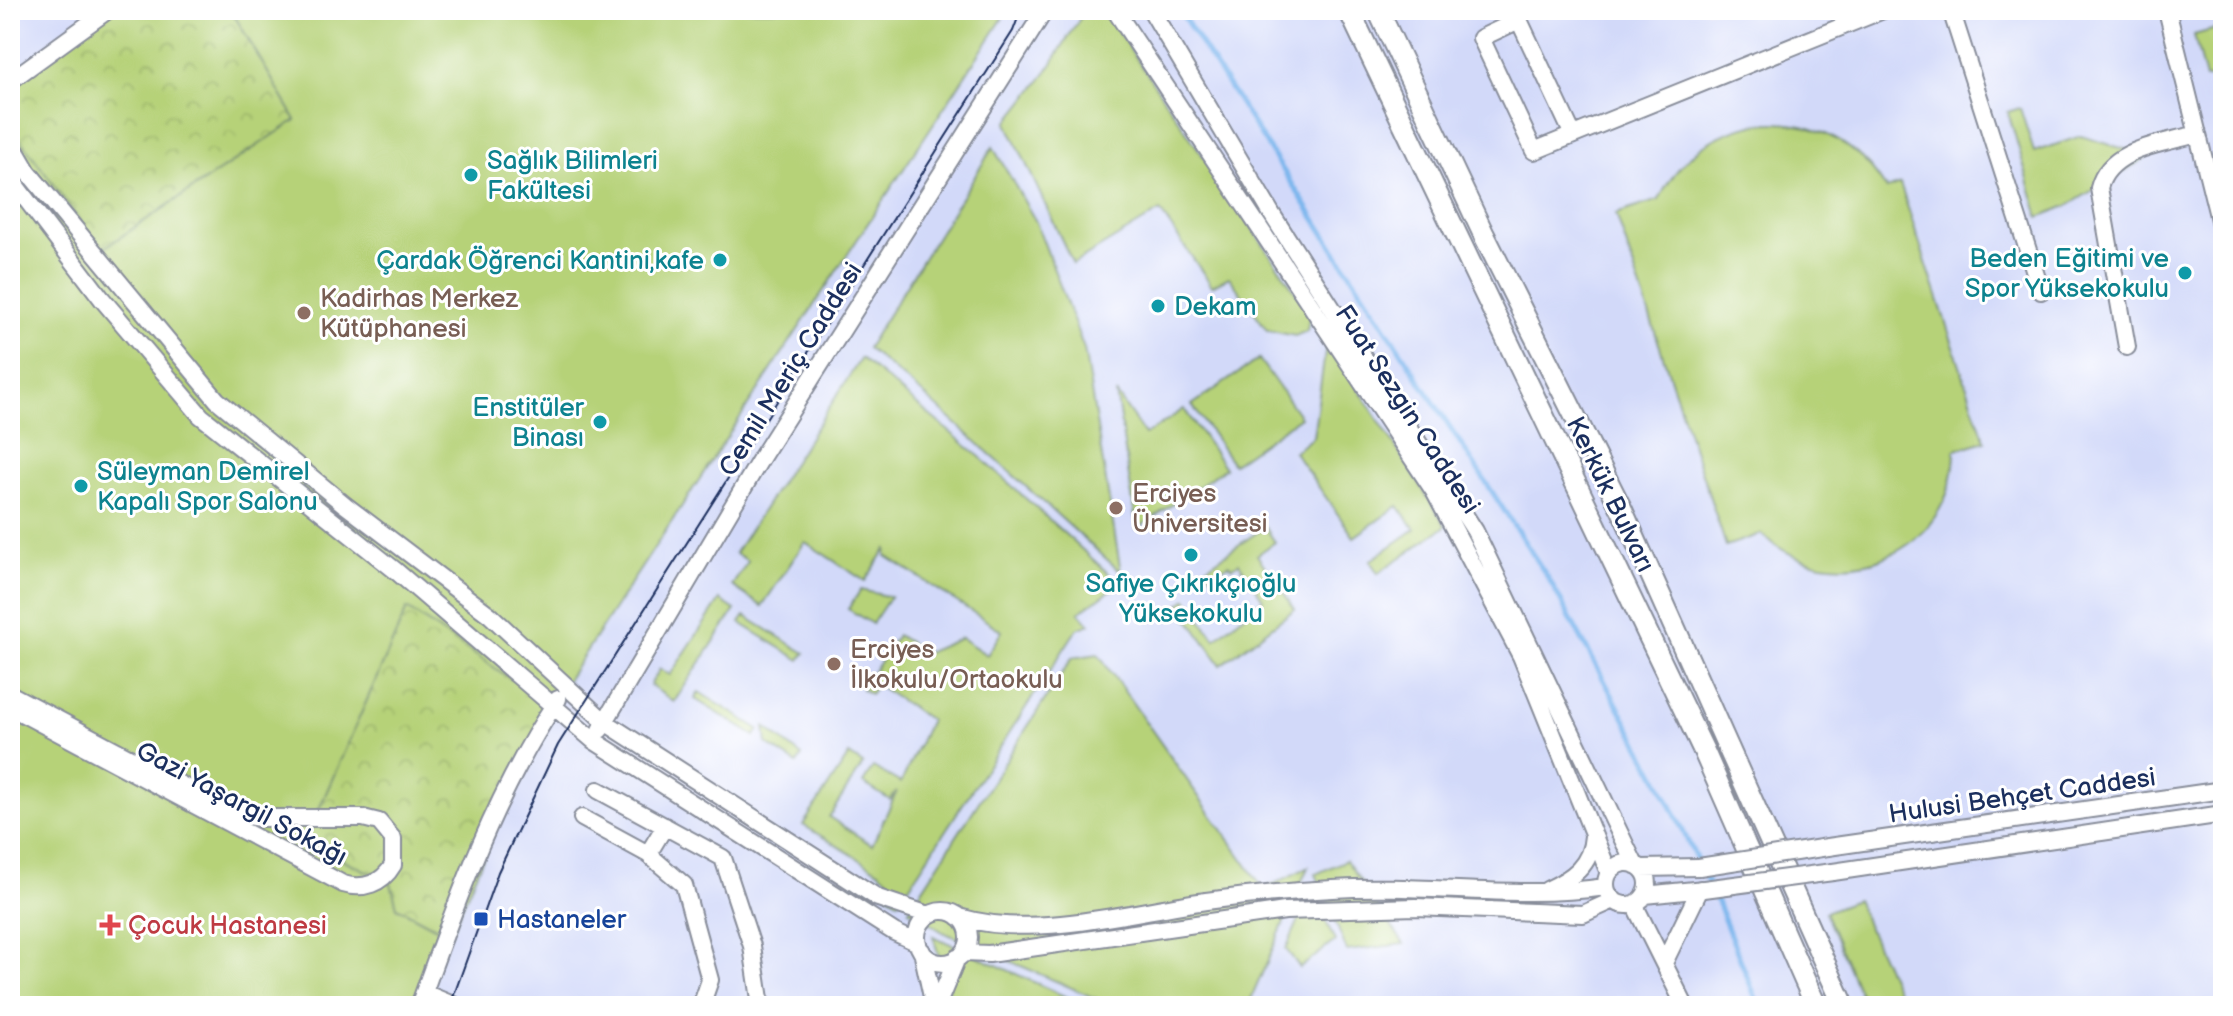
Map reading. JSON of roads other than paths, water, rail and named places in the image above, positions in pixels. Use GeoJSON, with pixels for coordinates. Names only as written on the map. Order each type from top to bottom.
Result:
{"type":"FeatureCollection","features":[{"type":"Feature","properties":{"kind":"main road","name":"Kerkük Bulvarı"},"geometry":{"type":"LineString","coordinates":[[1349,10],[1697,735],[1816,1006]]}},
{"type":"Feature","properties":{"kind":"main road","name":"Kerkük Bulvarı"},"geometry":{"type":"LineString","coordinates":[[1378,10],[1484,235],[1622,510],[1844,1006]]}},
{"type":"Feature","properties":{"kind":"street"},"geometry":{"type":"LineString","coordinates":[[10,81],[108,10]]}},
{"type":"Feature","properties":{"kind":"street"},"geometry":{"type":"LineString","coordinates":[[1024,45],[1039,10]]}},
{"type":"Feature","properties":{"kind":"street"},"geometry":{"type":"LineString","coordinates":[[1024,45],[1045,10]]}},
{"type":"Feature","properties":{"kind":"street"},"geometry":{"type":"LineString","coordinates":[[1024,45],[1053,10]]}},
{"type":"Feature","properties":{"kind":"street","name":"Fuat Sezgin Caddesi"},"geometry":{"type":"LineString","coordinates":[[1115,10],[1434,491],[1521,656],[1594,834],[1609,881]]}},
{"type":"Feature","properties":{"kind":"street","name":"Fuat Sezgin Caddesi"},"geometry":{"type":"LineString","coordinates":[[1151,10],[1273,216],[1475,531],[1648,881],[1640,900]]}},
{"type":"Feature","properties":{"kind":"street"},"geometry":{"type":"LineString","coordinates":[[1573,135],[1519,20],[1481,38],[1534,151],[1883,10]]}},
{"type":"Feature","properties":{"kind":"street"},"geometry":{"type":"LineString","coordinates":[[1951,10],[2041,291]]}},
{"type":"Feature","properties":{"kind":"street"},"geometry":{"type":"LineString","coordinates":[[2167,10],[2223,236]]}},
{"type":"Feature","properties":{"kind":"street","name":"Cemil Meriç Caddesi"},"geometry":{"type":"LineString","coordinates":[[593,740],[772,442],[1024,45]]}},
{"type":"Feature","properties":{"kind":"street"},"geometry":{"type":"LineString","coordinates":[[2127,347],[2099,188],[2101,181],[2107,169],[2121,157],[2197,134]]}},
{"type":"Feature","properties":{"kind":"street"},"geometry":{"type":"LineString","coordinates":[[10,141],[28,172],[217,400],[345,505],[490,615],[605,722],[866,891],[929,915]]}},
{"type":"Feature","properties":{"kind":"street"},"geometry":{"type":"LineString","coordinates":[[10,178],[102,299],[201,416],[396,571],[593,740],[920,947],[934,961],[1297,910],[1416,907],[1583,914],[1609,881]]}},
{"type":"Feature","properties":{"kind":"street"},"geometry":{"type":"LineString","coordinates":[[455,1006],[421,1000],[501,797],[565,688]]}},
{"type":"Feature","properties":{"kind":"street","name":"Gazi Yaşargil Sokağı"},"geometry":{"type":"LineString","coordinates":[[10,694],[234,813],[258,818],[363,818],[379,822],[393,839],[393,865],[386,876],[373,883],[358,887],[343,884],[10,707]]}},
{"type":"Feature","properties":{"kind":"street"},"geometry":{"type":"LineString","coordinates":[[598,790],[723,858],[752,946],[761,1006]]}},
{"type":"Feature","properties":{"kind":"street","name":"Hulusi Behçet Caddesi"},"geometry":{"type":"LineString","coordinates":[[2223,790],[1699,867],[1621,864],[1609,881],[1640,900],[2223,814]]}},
{"type":"Feature","properties":{"kind":"street"},"geometry":{"type":"LineString","coordinates":[[582,818],[648,854],[684,885],[710,980],[701,1006]]}},
{"type":"Feature","properties":{"kind":"street"},"geometry":{"type":"LineString","coordinates":[[648,854],[665,826]]}},
{"type":"Feature","properties":{"kind":"street"},"geometry":{"type":"LineString","coordinates":[[1541,893],[1568,880],[1583,867],[1592,851],[1594,834]]}},
{"type":"Feature","properties":{"kind":"street"},"geometry":{"type":"LineString","coordinates":[[936,1006],[920,947],[919,927],[929,915],[944,911],[982,923],[1044,923],[1208,900],[1334,889],[1541,893],[1609,881]]}},
{"type":"Feature","properties":{"kind":"street"},"geometry":{"type":"LineString","coordinates":[[1664,963],[1702,889]]}},
{"type":"Feature","properties":{"kind":"street"},"geometry":{"type":"LineString","coordinates":[[1640,900],[1664,963],[1685,1006]]}},
{"type":"Feature","properties":{"kind":"street"},"geometry":{"type":"LineString","coordinates":[[936,1006],[960,956],[968,930],[959,917]]}},
{"type":"Feature","properties":{"kind":"waterway"},"geometry":{"type":"LineString","coordinates":[[1179,10],[1550,581],[1661,785],[1708,883]]}},
{"type":"Feature","properties":{"kind":"waterway"},"geometry":{"type":"LineString","coordinates":[[1713,892],[1759,1006]]}},
{"type":"Feature","properties":{"kind":"tram line"},"geometry":{"type":"LineString","coordinates":[[450,1006],[498,872],[558,745],[1013,31],[1021,10]]}},
{"type":"Feature","properties":{"kind":"place","name":"Sağlık Bilimleri Fakültesi"},"geometry":{"type":"Point","coordinates":[471,175]}},
{"type":"Feature","properties":{"kind":"place","name":"Çardak Öğrenci Kantini,kafe"},"geometry":{"type":"Point","coordinates":[720,260]}},
{"type":"Feature","properties":{"kind":"place","name":"Beden Eğitimi ve Spor Yüksekokulu"},"geometry":{"type":"Point","coordinates":[2185,273]}},
{"type":"Feature","properties":{"kind":"place","name":"Dekam"},"geometry":{"type":"Point","coordinates":[1158,306]}},
{"type":"Feature","properties":{"kind":"place","name":"Kadirhas Merkez Kütüphanesi"},"geometry":{"type":"Point","coordinates":[304,313]}},
{"type":"Feature","properties":{"kind":"place","name":"Enstitüler Binası"},"geometry":{"type":"Point","coordinates":[600,422]}},
{"type":"Feature","properties":{"kind":"place","name":"Süleyman Demirel Kapalı Spor Salonu"},"geometry":{"type":"Point","coordinates":[81,486]}},
{"type":"Feature","properties":{"kind":"place","name":"Erciyes Üniversitesi"},"geometry":{"type":"Point","coordinates":[1116,508]}},
{"type":"Feature","properties":{"kind":"place","name":"Safiye Çıkrıkçıoğlu Yüksekokulu"},"geometry":{"type":"Point","coordinates":[1191,555]}},
{"type":"Feature","properties":{"kind":"place","name":"Erciyes İlkokulu/Ortaokulu"},"geometry":{"type":"Point","coordinates":[834,664]}},
{"type":"Feature","properties":{"kind":"place","name":"Hastaneler"},"geometry":{"type":"Point","coordinates":[481,919]}},
{"type":"Feature","properties":{"kind":"place","name":"Çocuk Hastanesi"},"geometry":{"type":"Point","coordinates":[110,925]}}]}
